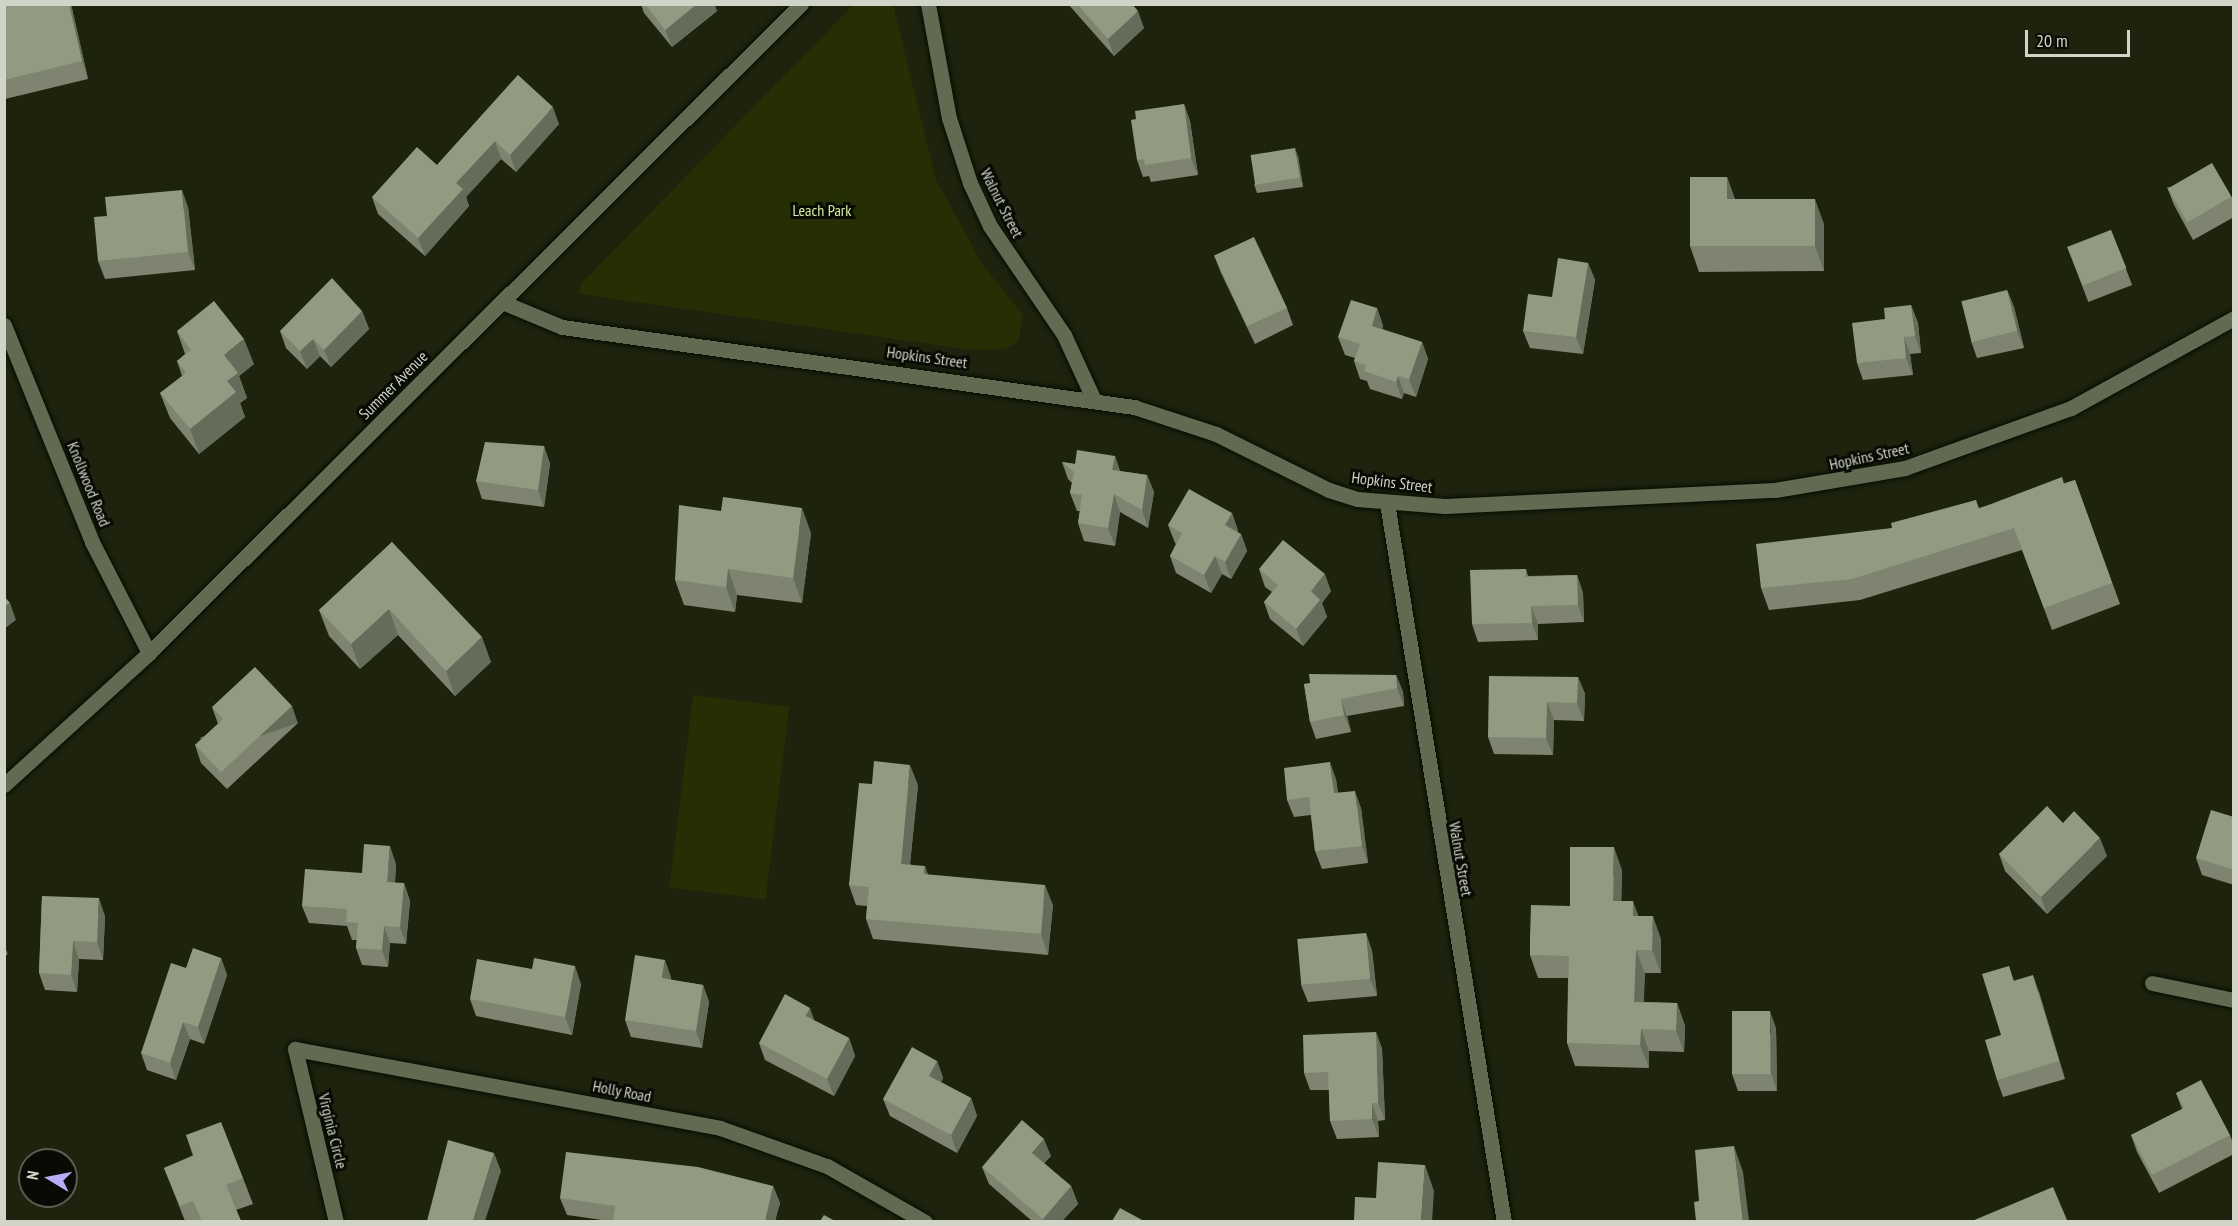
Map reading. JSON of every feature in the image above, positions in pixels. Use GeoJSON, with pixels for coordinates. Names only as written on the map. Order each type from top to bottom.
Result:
{"type":"FeatureCollection","features":[{"type":"Feature","properties":{"kind":"street","name":"Summer Avenue"},"geometry":{"type":"LineString","coordinates":[[4,785],[149,653],[801,4]]}},
{"type":"Feature","properties":{"kind":"street","name":"Walnut Street"},"geometry":{"type":"LineString","coordinates":[[928,4],[949,118],[970,183],[990,226],[1064,335],[1093,398]]}},
{"type":"Feature","properties":{"kind":"street","name":"Hopkins Street"},"geometry":{"type":"LineString","coordinates":[[502,302],[562,327],[1093,398],[1216,434],[1329,490],[1387,502],[1504,506],[1754,492],[1851,480],[1967,449],[2071,408],[2234,318]]}},
{"type":"Feature","properties":{"kind":"street","name":"Knollwood Road"},"geometry":{"type":"LineString","coordinates":[[4,325],[101,561],[149,653]]}},
{"type":"Feature","properties":{"kind":"street","name":"Walnut Street"},"geometry":{"type":"LineString","coordinates":[[1387,502],[1504,1221]]}},
{"type":"Feature","properties":{"kind":"street"},"geometry":{"type":"LineString","coordinates":[[2152,983],[2234,1000]]}},
{"type":"Feature","properties":{"kind":"street","name":"Virginia Circle"},"geometry":{"type":"LineString","coordinates":[[295,1049],[336,1221]]}},
{"type":"Feature","properties":{"kind":"street","name":"Holly Road"},"geometry":{"type":"LineString","coordinates":[[295,1049],[720,1128],[827,1166],[925,1221]]}},
{"type":"Feature","properties":{"kind":"green space","name":"Leach Park"},"geometry":{"type":"Polygon","coordinates":[[[853,5],[893,5],[936,180],[983,265],[1023,315],[1018,342],[1004,349],[972,350],[579,294],[581,284],[853,5]]]}},
{"type":"Feature","properties":{"kind":"green space"},"geometry":{"type":"Polygon","coordinates":[[[693,695],[789,707],[766,899],[669,888],[693,695]]]}},
{"type":"Feature","properties":{"kind":"building"},"geometry":{"type":"Polygon","coordinates":[[[4,4],[69,4],[82,61],[4,80],[4,4]]]}},
{"type":"Feature","properties":{"kind":"building"},"geometry":{"type":"Polygon","coordinates":[[[645,4],[697,4],[665,30],[645,4]]]}},
{"type":"Feature","properties":{"kind":"building"},"geometry":{"type":"Polygon","coordinates":[[[1077,4],[1132,4],[1138,11],[1108,39],[1077,4]]]}},
{"type":"Feature","properties":{"kind":"building"},"geometry":{"type":"Polygon","coordinates":[[[518,75],[553,107],[510,155],[495,141],[456,183],[463,189],[418,238],[372,197],[417,147],[437,165],[518,75]]]}},
{"type":"Feature","properties":{"kind":"building"},"geometry":{"type":"Polygon","coordinates":[[[1184,104],[1191,158],[1145,165],[1144,159],[1137,160],[1131,120],[1136,119],[1135,111],[1184,104]]]}},
{"type":"Feature","properties":{"kind":"building"},"geometry":{"type":"Polygon","coordinates":[[[1295,148],[1300,178],[1255,185],[1251,155],[1295,148]]]}},
{"type":"Feature","properties":{"kind":"building"},"geometry":{"type":"Polygon","coordinates":[[[2212,163],[2232,197],[2187,222],[2168,188],[2212,163]]]}},
{"type":"Feature","properties":{"kind":"building"},"geometry":{"type":"Polygon","coordinates":[[[1690,177],[1727,177],[1727,199],[1815,199],[1815,246],[1690,246],[1690,177]]]}},
{"type":"Feature","properties":{"kind":"building"},"geometry":{"type":"Polygon","coordinates":[[[182,190],[188,252],[98,261],[94,217],[107,216],[105,197],[182,190]]]}},
{"type":"Feature","properties":{"kind":"building"},"geometry":{"type":"Polygon","coordinates":[[[2111,230],[2126,268],[2083,286],[2067,248],[2111,230]]]}},
{"type":"Feature","properties":{"kind":"building"},"geometry":{"type":"Polygon","coordinates":[[[1254,237],[1287,308],[1247,326],[1214,256],[1254,237]]]}},
{"type":"Feature","properties":{"kind":"building"},"geometry":{"type":"Polygon","coordinates":[[[1558,258],[1588,263],[1576,337],[1523,331],[1528,294],[1552,297],[1558,258]]]}},
{"type":"Feature","properties":{"kind":"building"},"geometry":{"type":"Polygon","coordinates":[[[332,278],[362,311],[324,350],[313,339],[300,351],[280,331],[332,278]]]}},
{"type":"Feature","properties":{"kind":"building"},"geometry":{"type":"Polygon","coordinates":[[[2007,290],[2017,331],[1972,342],[1961,301],[2007,290]]]}},
{"type":"Feature","properties":{"kind":"building"},"geometry":{"type":"Polygon","coordinates":[[[1351,300],[1377,308],[1372,326],[1422,342],[1409,379],[1398,376],[1396,382],[1364,371],[1366,365],[1354,361],[1360,344],[1338,337],[1351,300]]]}},
{"type":"Feature","properties":{"kind":"building"},"geometry":{"type":"Polygon","coordinates":[[[214,301],[244,339],[224,355],[238,373],[227,381],[236,392],[190,429],[160,393],[186,373],[177,361],[191,350],[177,331],[214,301]]]}},
{"type":"Feature","properties":{"kind":"building"},"geometry":{"type":"Polygon","coordinates":[[[1911,305],[1915,336],[1904,337],[1906,358],[1857,363],[1852,323],[1885,319],[1884,308],[1911,305]]]}},
{"type":"Feature","properties":{"kind":"building"},"geometry":{"type":"Polygon","coordinates":[[[485,442],[544,446],[538,490],[476,481],[485,442]]]}},
{"type":"Feature","properties":{"kind":"building"},"geometry":{"type":"Polygon","coordinates":[[[1077,450],[1115,456],[1112,470],[1147,475],[1142,510],[1114,494],[1108,528],[1078,523],[1082,495],[1070,493],[1074,472],[1062,462],[1075,464],[1077,450]]]}},
{"type":"Feature","properties":{"kind":"building"},"geometry":{"type":"Polygon","coordinates":[[[2062,477],[2064,484],[2075,480],[2112,583],[2044,608],[2014,528],[1852,579],[1761,588],[1756,544],[1892,528],[1891,523],[1976,500],[1978,509],[2062,477]]]}},
{"type":"Feature","properties":{"kind":"building"},"geometry":{"type":"Polygon","coordinates":[[[1189,489],[1232,513],[1225,525],[1241,534],[1225,562],[1215,556],[1204,575],[1170,556],[1182,533],[1168,525],[1189,489]]]}},
{"type":"Feature","properties":{"kind":"building"},"geometry":{"type":"Polygon","coordinates":[[[723,497],[802,508],[793,578],[728,569],[726,587],[675,580],[679,505],[721,511],[723,497]]]}},
{"type":"Feature","properties":{"kind":"building"},"geometry":{"type":"Polygon","coordinates":[[[1283,540],[1325,574],[1311,591],[1320,600],[1296,629],[1264,602],[1278,585],[1259,569],[1283,540]]]}},
{"type":"Feature","properties":{"kind":"building"},"geometry":{"type":"Polygon","coordinates":[[[392,542],[482,637],[446,671],[389,609],[351,644],[319,610],[392,542]]]}},
{"type":"Feature","properties":{"kind":"building"},"geometry":{"type":"Polygon","coordinates":[[[1526,569],[1525,577],[1577,575],[1578,605],[1531,606],[1532,623],[1472,624],[1470,570],[1526,569]]]}},
{"type":"Feature","properties":{"kind":"building"},"geometry":{"type":"Polygon","coordinates":[[[4,596],[10,603],[4,607],[4,596]]]}},
{"type":"Feature","properties":{"kind":"building"},"geometry":{"type":"Polygon","coordinates":[[[255,667],[292,706],[221,772],[195,745],[223,719],[212,707],[255,667]]]}},
{"type":"Feature","properties":{"kind":"building"},"geometry":{"type":"Polygon","coordinates":[[[1309,674],[1396,675],[1397,688],[1341,699],[1344,715],[1310,722],[1304,684],[1310,683],[1309,674]]]}},
{"type":"Feature","properties":{"kind":"building"},"geometry":{"type":"Polygon","coordinates":[[[1489,676],[1578,677],[1577,703],[1547,702],[1546,738],[1488,737],[1489,676]]]}},
{"type":"Feature","properties":{"kind":"building"},"geometry":{"type":"Polygon","coordinates":[[[874,761],[910,765],[901,864],[925,866],[924,874],[1045,885],[1041,934],[866,919],[869,887],[849,885],[859,783],[872,784],[874,761]]]}},
{"type":"Feature","properties":{"kind":"building"},"geometry":{"type":"Polygon","coordinates":[[[1330,762],[1334,793],[1355,791],[1362,846],[1315,851],[1309,797],[1287,800],[1284,768],[1330,762]]]}},
{"type":"Feature","properties":{"kind":"building"},"geometry":{"type":"Polygon","coordinates":[[[2047,806],[2063,823],[2074,811],[2100,838],[2041,897],[1999,854],[2047,806]]]}},
{"type":"Feature","properties":{"kind":"building"},"geometry":{"type":"Polygon","coordinates":[[[2211,810],[2234,817],[2234,870],[2196,858],[2211,810]]]}},
{"type":"Feature","properties":{"kind":"building"},"geometry":{"type":"Polygon","coordinates":[[[364,844],[390,846],[387,882],[404,883],[400,927],[384,926],[382,950],[356,948],[358,923],[346,922],[347,909],[302,906],[305,869],[362,873],[364,844]]]}},
{"type":"Feature","properties":{"kind":"building"},"geometry":{"type":"Polygon","coordinates":[[[1570,847],[1614,847],[1613,901],[1633,901],[1633,916],[1653,916],[1652,950],[1636,950],[1634,1002],[1677,1003],[1676,1030],[1641,1029],[1640,1045],[1567,1043],[1569,956],[1530,955],[1530,938],[1531,905],[1570,906],[1570,847]]]}},
{"type":"Feature","properties":{"kind":"building"},"geometry":{"type":"Polygon","coordinates":[[[42,896],[99,898],[97,942],[73,941],[71,975],[39,973],[42,896]]]}},
{"type":"Feature","properties":{"kind":"building"},"geometry":{"type":"Polygon","coordinates":[[[1366,933],[1370,979],[1301,985],[1297,939],[1366,933]]]}},
{"type":"Feature","properties":{"kind":"building"},"geometry":{"type":"Polygon","coordinates":[[[193,948],[221,958],[198,1027],[183,1022],[170,1063],[141,1053],[171,963],[186,968],[193,948]]]}},
{"type":"Feature","properties":{"kind":"building"},"geometry":{"type":"Polygon","coordinates":[[[635,955],[665,960],[662,978],[703,985],[696,1031],[625,1020],[635,955]]]}},
{"type":"Feature","properties":{"kind":"building"},"geometry":{"type":"Polygon","coordinates":[[[534,958],[575,966],[565,1017],[470,999],[477,959],[532,969],[534,958]]]}},
{"type":"Feature","properties":{"kind":"building"},"geometry":{"type":"Polygon","coordinates":[[[2009,966],[2013,981],[2033,975],[2059,1061],[1997,1080],[1985,1040],[2001,1035],[1982,974],[2009,966]]]}},
{"type":"Feature","properties":{"kind":"building"},"geometry":{"type":"Polygon","coordinates":[[[785,994],[810,1008],[806,1016],[849,1038],[827,1079],[759,1043],[785,994]]]}},
{"type":"Feature","properties":{"kind":"building"},"geometry":{"type":"Polygon","coordinates":[[[1732,1011],[1770,1011],[1770,1074],[1732,1074],[1732,1011]]]}},
{"type":"Feature","properties":{"kind":"building"},"geometry":{"type":"Polygon","coordinates":[[[1376,1032],[1378,1103],[1372,1103],[1372,1119],[1330,1121],[1328,1072],[1304,1073],[1303,1035],[1376,1032]]]}},
{"type":"Feature","properties":{"kind":"building"},"geometry":{"type":"Polygon","coordinates":[[[912,1047],[937,1061],[929,1076],[971,1098],[951,1135],[883,1099],[912,1047]]]}},
{"type":"Feature","properties":{"kind":"building"},"geometry":{"type":"Polygon","coordinates":[[[2201,1080],[2230,1135],[2152,1175],[2131,1135],[2184,1108],[2176,1093],[2201,1080]]]}},
{"type":"Feature","properties":{"kind":"building"},"geometry":{"type":"Polygon","coordinates":[[[1022,1120],[1044,1139],[1032,1153],[1071,1186],[1043,1219],[982,1167],[1022,1120]]]}},
{"type":"Feature","properties":{"kind":"building"},"geometry":{"type":"Polygon","coordinates":[[[221,1122],[243,1178],[226,1185],[241,1221],[202,1221],[193,1201],[180,1206],[164,1168],[194,1155],[186,1135],[221,1122]]]}},
{"type":"Feature","properties":{"kind":"building"},"geometry":{"type":"Polygon","coordinates":[[[448,1140],[494,1153],[473,1221],[427,1221],[448,1140]]]}},
{"type":"Feature","properties":{"kind":"building"},"geometry":{"type":"Polygon","coordinates":[[[1734,1146],[1743,1221],[1696,1221],[1694,1202],[1699,1201],[1695,1150],[1734,1146]]]}},
{"type":"Feature","properties":{"kind":"building"},"geometry":{"type":"Polygon","coordinates":[[[566,1152],[698,1167],[773,1186],[765,1221],[613,1221],[615,1206],[560,1198],[566,1152]]]}},
{"type":"Feature","properties":{"kind":"building"},"geometry":{"type":"Polygon","coordinates":[[[1378,1162],[1425,1165],[1421,1221],[1354,1221],[1355,1197],[1376,1198],[1378,1162]]]}},
{"type":"Feature","properties":{"kind":"building"},"geometry":{"type":"Polygon","coordinates":[[[2053,1187],[2067,1220],[1972,1221],[2053,1187]]]}},
{"type":"Feature","properties":{"kind":"building"},"geometry":{"type":"Polygon","coordinates":[[[1120,1208],[1144,1221],[1112,1221],[1120,1208]]]}},
{"type":"Feature","properties":{"kind":"building"},"geometry":{"type":"Polygon","coordinates":[[[824,1215],[835,1221],[820,1221],[824,1215]]]}}]}
